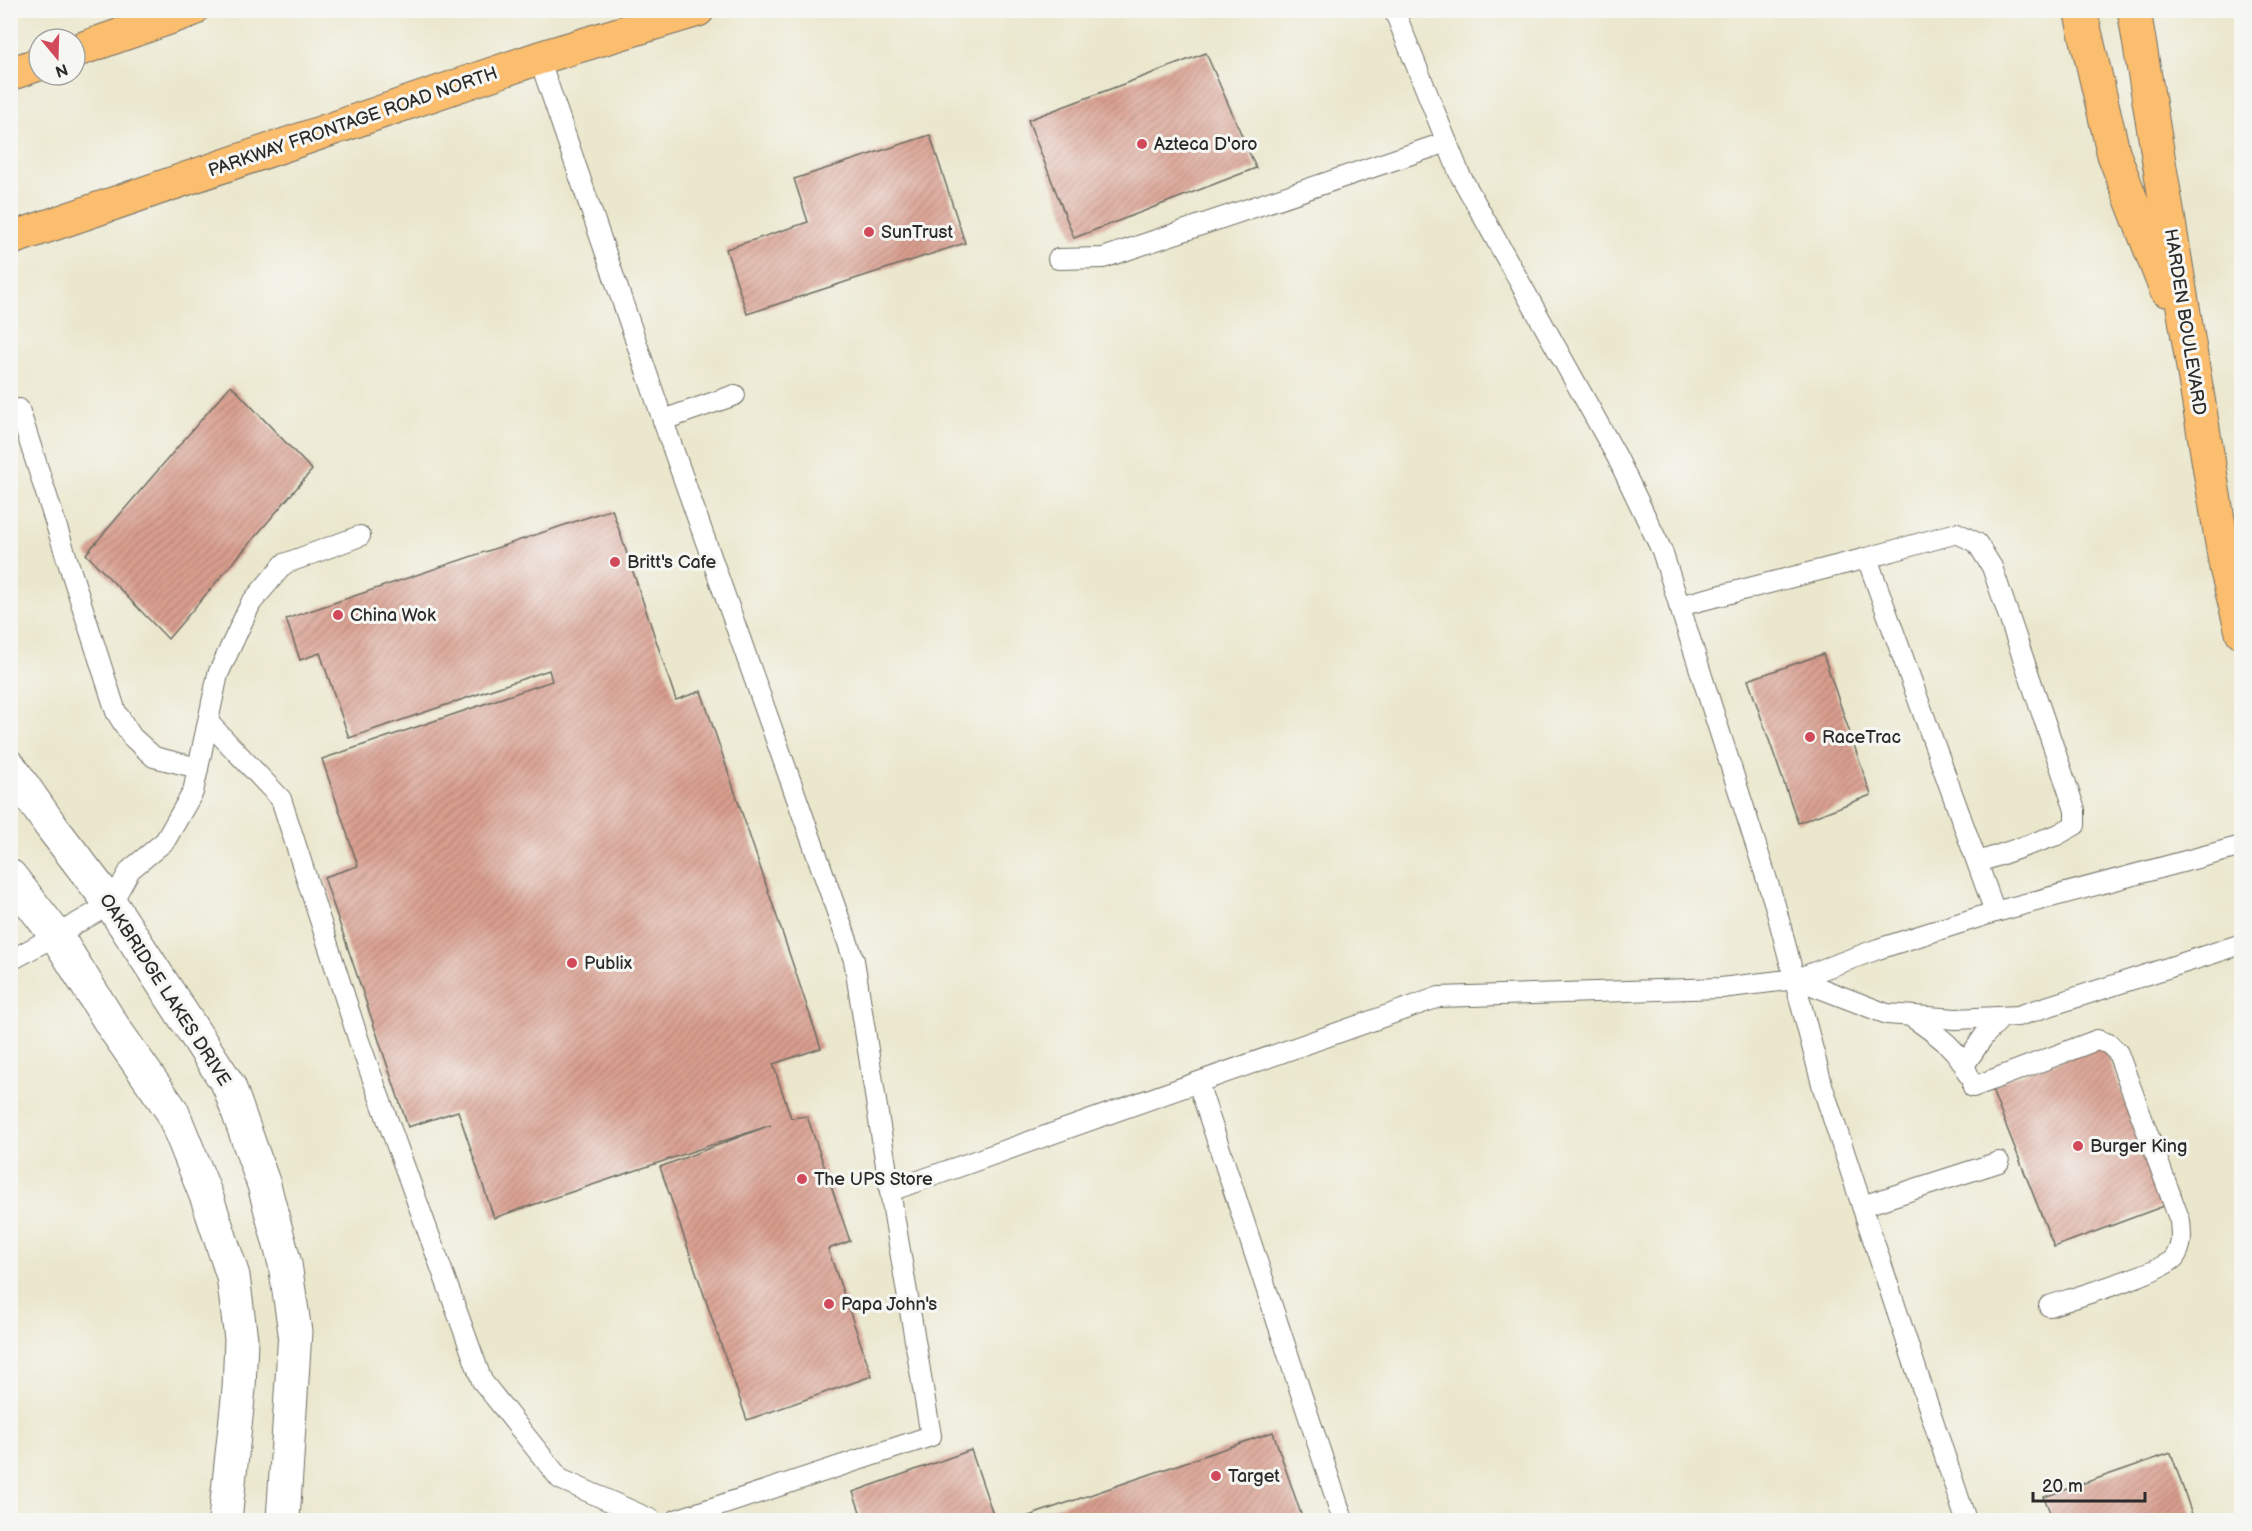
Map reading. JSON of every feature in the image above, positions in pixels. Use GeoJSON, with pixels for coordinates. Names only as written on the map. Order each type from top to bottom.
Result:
{"type":"FeatureCollection","features":[{"type":"Feature","properties":{"kind":"main road"},"geometry":{"type":"LineString","coordinates":[[87,47],[192,10]]}},
{"type":"Feature","properties":{"kind":"main road","name":"PARKWAY FRONTAGE ROAD NORTH"},"geometry":{"type":"LineString","coordinates":[[10,239],[539,58],[698,10]]}},
{"type":"Feature","properties":{"kind":"main road"},"geometry":{"type":"LineString","coordinates":[[2080,10],[2114,154],[2191,356]]}},
{"type":"Feature","properties":{"kind":"main road","name":"HARDEN BOULEVARD"},"geometry":{"type":"LineString","coordinates":[[2134,10],[2226,568],[2241,632]]}},
{"type":"Feature","properties":{"kind":"main road"},"geometry":{"type":"LineString","coordinates":[[10,74],[27,68]]}},
{"type":"Feature","properties":{"kind":"street","name":"OAKBRIDGE LAKES DRIVE"},"geometry":{"type":"LineString","coordinates":[[10,767],[51,826],[111,904],[229,1086],[264,1185],[285,1264],[295,1332],[284,1521]]}},
{"type":"Feature","properties":{"kind":"street"},"geometry":{"type":"LineString","coordinates":[[10,876],[56,935],[114,1028],[172,1111],[207,1198],[233,1276],[242,1339],[225,1521]]}},
{"type":"Feature","properties":{"kind":"lane"},"geometry":{"type":"LineString","coordinates":[[1394,10],[1460,175],[1617,457],[1662,551],[1775,905],[1824,1088],[1966,1521]]}},
{"type":"Feature","properties":{"kind":"lane"},"geometry":{"type":"LineString","coordinates":[[539,58],[663,420],[854,960],[931,1436],[676,1521]]}},
{"type":"Feature","properties":{"kind":"lane"},"geometry":{"type":"LineString","coordinates":[[1058,259],[1103,258],[1447,142]]}},
{"type":"Feature","properties":{"kind":"lane"},"geometry":{"type":"LineString","coordinates":[[663,420],[735,395]]}},
{"type":"Feature","properties":{"kind":"lane"},"geometry":{"type":"LineString","coordinates":[[19,409],[116,712],[132,737],[154,757],[198,768]]}},
{"type":"Feature","properties":{"kind":"lane"},"geometry":{"type":"LineString","coordinates":[[1679,606],[1957,533],[1977,543],[1992,567],[2076,810],[2075,825],[2057,836],[1979,862]]}},
{"type":"Feature","properties":{"kind":"lane"},"geometry":{"type":"LineString","coordinates":[[10,961],[111,904],[130,870],[165,841],[192,792],[218,674],[251,603],[284,564],[360,536]]}},
{"type":"Feature","properties":{"kind":"lane"},"geometry":{"type":"LineString","coordinates":[[1867,558],[1979,862],[1995,912]]}},
{"type":"Feature","properties":{"kind":"lane"},"geometry":{"type":"LineString","coordinates":[[208,722],[281,799],[359,1041],[482,1381],[560,1479],[652,1521]]}},
{"type":"Feature","properties":{"kind":"lane"},"geometry":{"type":"LineString","coordinates":[[890,1191],[1439,997],[1720,988],[1796,979],[1878,949],[1995,912],[2241,846]]}},
{"type":"Feature","properties":{"kind":"lane"},"geometry":{"type":"LineString","coordinates":[[1796,979],[1887,1014],[1956,1019],[2018,1016],[2241,945]]}},
{"type":"Feature","properties":{"kind":"lane"},"geometry":{"type":"LineString","coordinates":[[1912,1017],[1944,1040],[1969,1075]]}},
{"type":"Feature","properties":{"kind":"lane"},"geometry":{"type":"LineString","coordinates":[[1969,1075],[1984,1036],[2002,1017]]}},
{"type":"Feature","properties":{"kind":"lane"},"geometry":{"type":"LineString","coordinates":[[1969,1075],[2097,1040],[2109,1044],[2118,1053],[2180,1221],[2182,1242],[2174,1260],[2152,1271],[2049,1306]]}},
{"type":"Feature","properties":{"kind":"lane"},"geometry":{"type":"LineString","coordinates":[[1198,1083],[1343,1521]]}},
{"type":"Feature","properties":{"kind":"lane"},"geometry":{"type":"LineString","coordinates":[[1862,1206],[1999,1162]]}},
{"type":"Feature","properties":{"kind":"building","name":"Azteca D'oro"},"geometry":{"type":"Polygon","coordinates":[[[1206,53],[1256,168],[1074,238],[1028,120],[1206,53]]]}},
{"type":"Feature","properties":{"kind":"building","name":"SunTrust"},"geometry":{"type":"Polygon","coordinates":[[[930,135],[965,243],[747,314],[726,249],[808,222],[794,179],[930,135]]]}},
{"type":"Feature","properties":{"kind":"building"},"geometry":{"type":"Polygon","coordinates":[[[231,385],[312,470],[168,639],[86,554],[231,385]]]}},
{"type":"Feature","properties":{"kind":"building","name":"Publix"},"geometry":{"type":"Polygon","coordinates":[[[612,509],[676,700],[701,691],[821,1048],[773,1064],[791,1118],[807,1116],[850,1241],[828,1249],[872,1376],[747,1420],[660,1167],[771,1125],[494,1218],[458,1111],[408,1127],[324,877],[358,866],[322,759],[552,681],[549,670],[349,738],[320,653],[300,660],[286,619],[612,509]]]}},
{"type":"Feature","properties":{"kind":"building","name":"RaceTrac"},"geometry":{"type":"Polygon","coordinates":[[[1823,654],[1871,795],[1798,823],[1748,680],[1823,654]]]}},
{"type":"Feature","properties":{"kind":"building","name":"Burger King"},"geometry":{"type":"Polygon","coordinates":[[[2104,1044],[2164,1206],[2054,1247],[1990,1085],[2104,1044]]]}},
{"type":"Feature","properties":{"kind":"building","name":"Target"},"geometry":{"type":"Polygon","coordinates":[[[1273,1432],[1303,1520],[1017,1520],[1273,1432]]]}},
{"type":"Feature","properties":{"kind":"building"},"geometry":{"type":"Polygon","coordinates":[[[971,1450],[995,1520],[863,1520],[853,1492],[971,1450]]]}},
{"type":"Feature","properties":{"kind":"building"},"geometry":{"type":"Polygon","coordinates":[[[2171,1453],[2194,1520],[2053,1520],[2044,1497],[2171,1453]]]}},
{"type":"Feature","properties":{"kind":"place","name":"Azteca D'oro"},"geometry":{"type":"Point","coordinates":[1142,144]}},
{"type":"Feature","properties":{"kind":"place","name":"SunTrust"},"geometry":{"type":"Point","coordinates":[869,232]}},
{"type":"Feature","properties":{"kind":"place","name":"Britt's Cafe"},"geometry":{"type":"Point","coordinates":[615,562]}},
{"type":"Feature","properties":{"kind":"place","name":"China Wok"},"geometry":{"type":"Point","coordinates":[338,615]}},
{"type":"Feature","properties":{"kind":"place","name":"RaceTrac"},"geometry":{"type":"Point","coordinates":[1810,737]}},
{"type":"Feature","properties":{"kind":"place","name":"Publix"},"geometry":{"type":"Point","coordinates":[572,963]}},
{"type":"Feature","properties":{"kind":"place","name":"Burger King"},"geometry":{"type":"Point","coordinates":[2078,1146]}},
{"type":"Feature","properties":{"kind":"place","name":"The UPS Store"},"geometry":{"type":"Point","coordinates":[802,1179]}},
{"type":"Feature","properties":{"kind":"place","name":"Papa John's"},"geometry":{"type":"Point","coordinates":[829,1304]}},
{"type":"Feature","properties":{"kind":"place","name":"Target"},"geometry":{"type":"Point","coordinates":[1216,1476]}}]}
